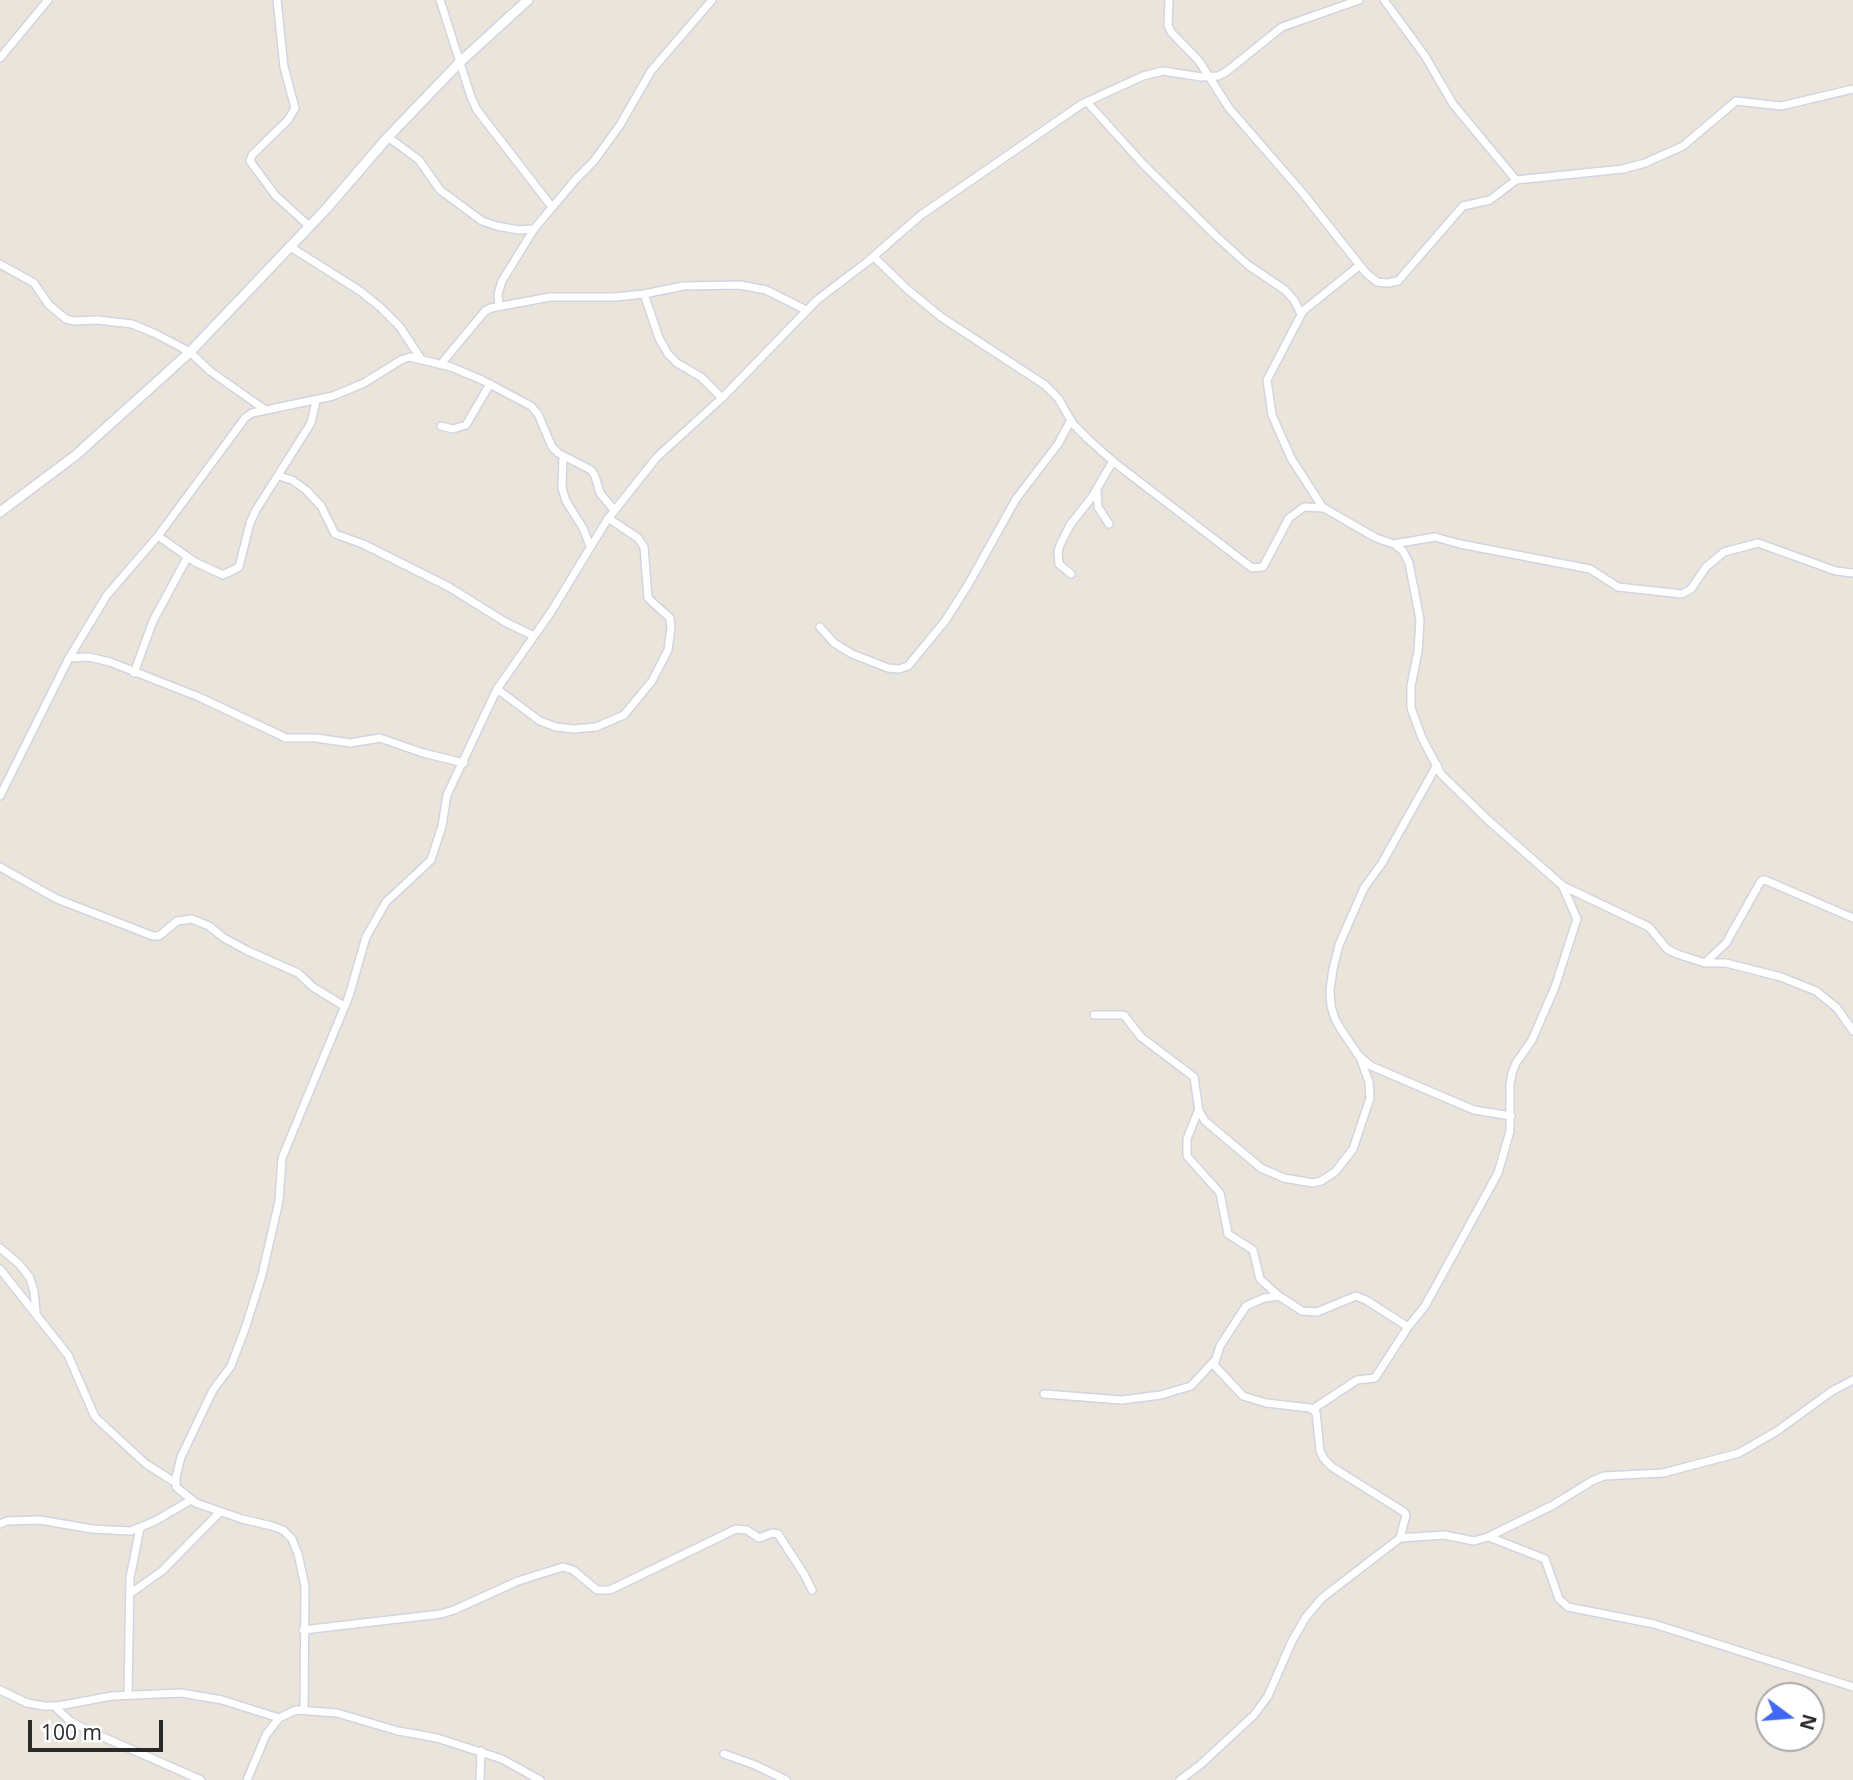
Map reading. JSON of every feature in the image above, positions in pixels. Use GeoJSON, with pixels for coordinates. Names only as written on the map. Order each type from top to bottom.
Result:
{"type":"FeatureCollection","features":[{"type":"Feature","properties":{"kind":"street"},"geometry":{"type":"LineString","coordinates":[[0,58],[48,0]]}},
{"type":"Feature","properties":{"kind":"street"},"geometry":{"type":"LineString","coordinates":[[277,0],[284,67],[295,108],[288,120],[252,155],[250,161],[275,195],[309,226]]}},
{"type":"Feature","properties":{"kind":"street"},"geometry":{"type":"LineString","coordinates":[[440,0],[477,110],[552,207]]}},
{"type":"Feature","properties":{"kind":"street"},"geometry":{"type":"LineString","coordinates":[[0,512],[76,455],[190,352],[460,62],[528,0]]}},
{"type":"Feature","properties":{"kind":"street"},"geometry":{"type":"LineString","coordinates":[[499,306],[498,294],[502,281],[534,229],[594,161],[620,125],[652,71],[712,0]]}},
{"type":"Feature","properties":{"kind":"street"},"geometry":{"type":"LineString","coordinates":[[1169,0],[1168,25],[1171,32],[1199,61],[1242,125],[1377,282],[1398,281],[1463,206],[1490,200],[1516,180],[1623,169],[1645,163],[1683,146],[1736,101],[1781,106],[1853,89]]}},
{"type":"Feature","properties":{"kind":"street"},"geometry":{"type":"LineString","coordinates":[[304,1710],[305,1586],[292,1539],[283,1530],[220,1512],[191,1500],[181,1494],[176,1483],[181,1457],[213,1390],[231,1366],[246,1326],[262,1275],[279,1201],[282,1158],[344,1006],[372,923],[395,892],[431,860],[442,826],[447,796],[497,689],[534,636],[608,518],[657,457],[722,398],[806,310],[934,206],[1087,102],[1143,76],[1163,71],[1210,77],[1226,72],[1282,27],[1359,0]]}},
{"type":"Feature","properties":{"kind":"street"},"geometry":{"type":"LineString","coordinates":[[1384,0],[1424,55],[1453,104],[1516,180]]}},
{"type":"Feature","properties":{"kind":"street"},"geometry":{"type":"LineString","coordinates":[[1087,102],[1144,165],[1216,236],[1248,265],[1284,290],[1294,300],[1301,314]]}},
{"type":"Feature","properties":{"kind":"street"},"geometry":{"type":"LineString","coordinates":[[388,137],[419,159],[440,190],[482,221],[508,228],[534,229]]}},
{"type":"Feature","properties":{"kind":"street"},"geometry":{"type":"LineString","coordinates":[[289,246],[360,291],[380,307],[400,327],[421,359]]}},
{"type":"Feature","properties":{"kind":"street"},"geometry":{"type":"LineString","coordinates":[[874,257],[941,317],[1045,385],[1058,398],[1071,420],[1113,461],[1254,569],[1263,567],[1294,513],[1304,507],[1324,508]]}},
{"type":"Feature","properties":{"kind":"street"},"geometry":{"type":"LineString","coordinates":[[0,264],[34,283],[49,305],[66,319],[132,324],[190,352],[210,371],[264,409]]}},
{"type":"Feature","properties":{"kind":"street"},"geometry":{"type":"LineString","coordinates":[[1360,265],[1319,296],[1301,314],[1269,373],[1268,396],[1272,415],[1291,458],[1324,508],[1376,538],[1394,544],[1403,551],[1409,564],[1420,620],[1418,652],[1411,687],[1411,708],[1422,738],[1441,774],[1488,820],[1563,886],[1649,927],[1667,949],[1677,954],[1705,963],[1726,963],[1781,978],[1815,991],[1837,1008],[1853,1031]]}},
{"type":"Feature","properties":{"kind":"street"},"geometry":{"type":"LineString","coordinates":[[441,364],[485,311],[550,297],[615,297],[644,295],[683,286],[740,285],[766,290],[806,310]]}},
{"type":"Feature","properties":{"kind":"street"},"geometry":{"type":"LineString","coordinates":[[644,295],[659,338],[668,354],[701,377],[722,398]]}},
{"type":"Feature","properties":{"kind":"street"},"geometry":{"type":"LineString","coordinates":[[0,796],[69,658],[107,594],[158,536],[245,418],[264,409],[316,401],[364,383],[410,357],[441,364],[490,384],[531,406],[538,414],[552,447],[563,456],[591,470],[600,493],[614,510]]}},
{"type":"Feature","properties":{"kind":"street"},"geometry":{"type":"LineString","coordinates":[[441,426],[453,429],[466,425],[490,384]]}},
{"type":"Feature","properties":{"kind":"street"},"geometry":{"type":"LineString","coordinates":[[158,536],[187,558],[223,575],[239,567],[256,510],[311,423],[316,401]]}},
{"type":"Feature","properties":{"kind":"street"},"geometry":{"type":"LineString","coordinates":[[820,627],[834,643],[852,654],[888,668],[908,666],[944,621],[968,585],[1016,499],[1058,444],[1071,420]]}},
{"type":"Feature","properties":{"kind":"street"},"geometry":{"type":"LineString","coordinates":[[563,456],[562,488],[590,546]]}},
{"type":"Feature","properties":{"kind":"street"},"geometry":{"type":"LineString","coordinates":[[1070,574],[1059,564],[1058,552],[1070,525],[1097,490],[1113,461]]}},
{"type":"Feature","properties":{"kind":"street"},"geometry":{"type":"LineString","coordinates":[[279,476],[306,490],[321,506],[335,534],[363,544],[449,587],[505,622],[534,636]]}},
{"type":"Feature","properties":{"kind":"street"},"geometry":{"type":"LineString","coordinates":[[1097,490],[1098,507],[1110,524]]}},
{"type":"Feature","properties":{"kind":"street"},"geometry":{"type":"LineString","coordinates":[[497,689],[540,721],[556,727],[574,729],[596,727],[624,715],[653,681],[668,650],[670,618],[648,598],[643,547],[638,538],[608,518]]}},
{"type":"Feature","properties":{"kind":"street"},"geometry":{"type":"LineString","coordinates":[[1394,544],[1435,537],[1590,569],[1618,587],[1682,594],[1691,589],[1706,567],[1724,552],[1758,543],[1836,571],[1853,573]]}},
{"type":"Feature","properties":{"kind":"street"},"geometry":{"type":"LineString","coordinates":[[134,673],[153,621],[187,558]]}},
{"type":"Feature","properties":{"kind":"street"},"geometry":{"type":"LineString","coordinates":[[69,658],[89,657],[110,662],[199,696],[286,738],[316,738],[350,743],[380,738],[423,753],[464,762]]}},
{"type":"Feature","properties":{"kind":"street"},"geometry":{"type":"LineString","coordinates":[[1094,1015],[1124,1014],[1141,1037],[1194,1077],[1199,1111],[1215,1132],[1261,1168],[1284,1178],[1317,1182],[1335,1172],[1353,1149],[1363,1124],[1370,1089],[1359,1056],[1335,1019],[1330,990],[1339,945],[1364,888],[1382,863],[1437,765]]}},
{"type":"Feature","properties":{"kind":"street"},"geometry":{"type":"LineString","coordinates":[[0,867],[57,899],[153,936],[159,936],[177,921],[192,919],[209,926],[248,951],[298,973],[313,987],[344,1006]]}},
{"type":"Feature","properties":{"kind":"street"},"geometry":{"type":"LineString","coordinates":[[1705,963],[1719,951],[1761,881],[1765,880],[1853,918]]}},
{"type":"Feature","properties":{"kind":"street"},"geometry":{"type":"LineString","coordinates":[[1214,1361],[1217,1370],[1243,1396],[1266,1403],[1313,1409],[1357,1380],[1375,1378],[1425,1306],[1498,1173],[1511,1116],[1509,1096],[1516,1063],[1532,1040],[1555,987],[1577,919],[1563,886]]}},
{"type":"Feature","properties":{"kind":"street"},"geometry":{"type":"LineString","coordinates":[[1359,1056],[1371,1066],[1474,1110],[1511,1116]]}},
{"type":"Feature","properties":{"kind":"street"},"geometry":{"type":"LineString","coordinates":[[1199,1111],[1187,1139],[1186,1156],[1220,1194],[1228,1234],[1253,1250],[1260,1279],[1302,1311],[1312,1312],[1353,1296],[1361,1297],[1408,1327]]}},
{"type":"Feature","properties":{"kind":"street"},"geometry":{"type":"LineString","coordinates":[[0,1248],[19,1264],[30,1278],[36,1313]]}},
{"type":"Feature","properties":{"kind":"street"},"geometry":{"type":"LineString","coordinates":[[0,1269],[68,1354],[96,1417],[146,1464],[176,1483]]}},
{"type":"Feature","properties":{"kind":"street"},"geometry":{"type":"LineString","coordinates":[[1044,1394],[1122,1400],[1161,1395],[1191,1386],[1214,1361],[1220,1346],[1246,1306],[1264,1298],[1279,1296]]}},
{"type":"Feature","properties":{"kind":"street"},"geometry":{"type":"LineString","coordinates":[[1180,1780],[1254,1715],[1268,1696],[1292,1641],[1306,1617],[1322,1598],[1400,1538],[1444,1535],[1474,1541],[1488,1537],[1604,1476],[1663,1473],[1739,1453],[1853,1380]]}},
{"type":"Feature","properties":{"kind":"street"},"geometry":{"type":"LineString","coordinates":[[1313,1409],[1318,1417],[1320,1451],[1324,1460],[1404,1512],[1406,1515],[1400,1538]]}},
{"type":"Feature","properties":{"kind":"street"},"geometry":{"type":"LineString","coordinates":[[0,1524],[7,1521],[40,1520],[118,1532],[140,1528],[191,1500]]}},
{"type":"Feature","properties":{"kind":"street"},"geometry":{"type":"LineString","coordinates":[[131,1593],[162,1571],[220,1512]]}},
{"type":"Feature","properties":{"kind":"street"},"geometry":{"type":"LineString","coordinates":[[128,1695],[130,1578],[140,1528]]}},
{"type":"Feature","properties":{"kind":"street"},"geometry":{"type":"LineString","coordinates":[[303,1630],[441,1614],[518,1581],[563,1567],[569,1567],[597,1590],[610,1590],[736,1529],[747,1530],[759,1538],[772,1533],[778,1534],[812,1590]]}},
{"type":"Feature","properties":{"kind":"street"},"geometry":{"type":"LineString","coordinates":[[1488,1537],[1545,1559],[1559,1599],[1568,1607],[1654,1624],[1853,1687]]}},
{"type":"Feature","properties":{"kind":"street"},"geometry":{"type":"LineString","coordinates":[[0,1690],[27,1703],[54,1706],[128,1695],[181,1693],[244,1706],[279,1718]]}},
{"type":"Feature","properties":{"kind":"street"},"geometry":{"type":"LineString","coordinates":[[54,1706],[69,1720],[85,1729],[201,1780]]}},
{"type":"Feature","properties":{"kind":"street"},"geometry":{"type":"LineString","coordinates":[[247,1780],[266,1735],[279,1718],[288,1712],[304,1710],[337,1713],[481,1751],[540,1780]]}},
{"type":"Feature","properties":{"kind":"street"},"geometry":{"type":"LineString","coordinates":[[480,1780],[481,1751]]}},
{"type":"Feature","properties":{"kind":"street"},"geometry":{"type":"LineString","coordinates":[[724,1754],[786,1780]]}}]}
